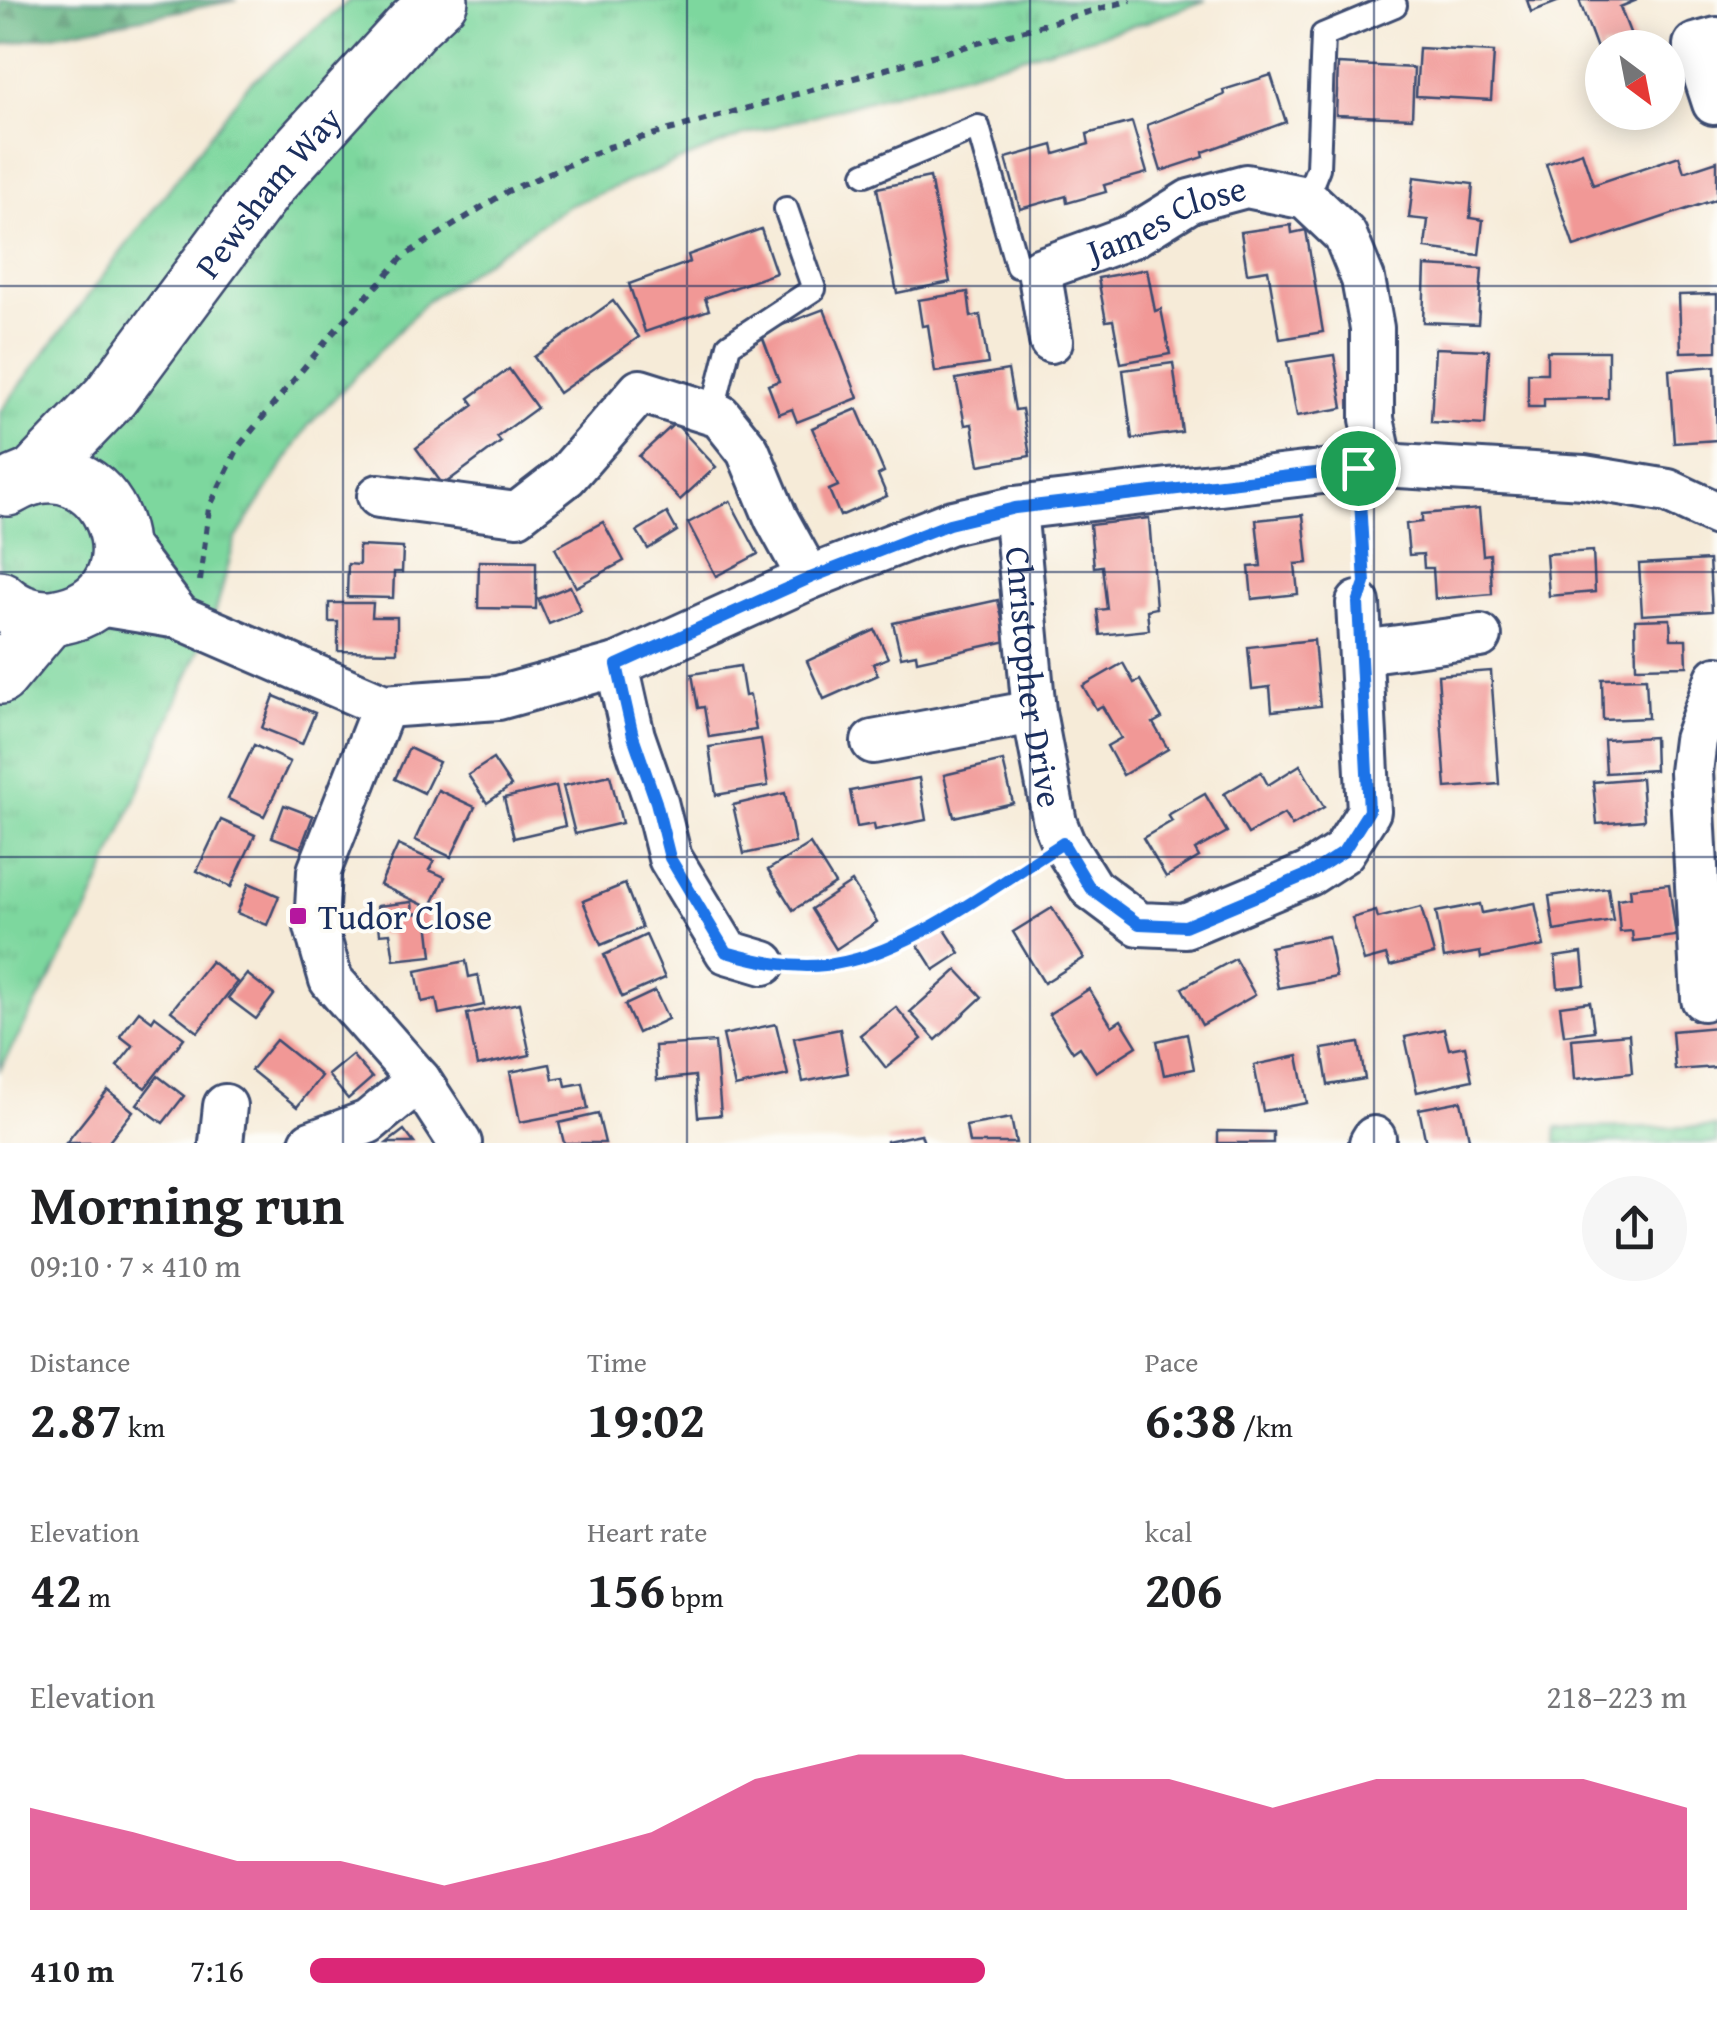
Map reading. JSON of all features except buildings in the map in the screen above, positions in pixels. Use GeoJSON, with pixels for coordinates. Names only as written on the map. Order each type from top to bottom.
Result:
{"type":"FeatureCollection","features":[{"type":"Feature","properties":{"kind":"main road","name":"Pewsham Way"},"geometry":{"type":"LineString","coordinates":[[16,486],[110,397],[270,182],[440,0]]}},
{"type":"Feature","properties":{"kind":"main road"},"geometry":{"type":"LineString","coordinates":[[0,676],[47,607],[109,586],[118,563],[112,520],[110,397]]}},
{"type":"Feature","properties":{"kind":"main road"},"geometry":{"type":"LineString","coordinates":[[16,486],[52,475],[71,478],[112,520]]}},
{"type":"Feature","properties":{"kind":"street"},"geometry":{"type":"LineString","coordinates":[[1714,103],[1695,46],[1717,39]]}},
{"type":"Feature","properties":{"kind":"street","name":"James Close"},"geometry":{"type":"LineString","coordinates":[[1051,341],[1028,268],[1136,236],[1190,201],[1246,186],[1306,198]]}},
{"type":"Feature","properties":{"kind":"street"},"geometry":{"type":"LineString","coordinates":[[1306,198],[1345,235],[1363,280],[1372,328],[1370,467]]}},
{"type":"Feature","properties":{"kind":"street"},"geometry":{"type":"LineString","coordinates":[[379,496],[517,514],[566,476],[640,391],[720,416],[748,452],[776,518],[810,578]]}},
{"type":"Feature","properties":{"kind":"street"},"geometry":{"type":"LineString","coordinates":[[47,607],[187,621],[384,706],[498,698],[617,665],[810,578],[949,524],[1015,508],[1370,467],[1584,477],[1668,491],[1717,514]]}},
{"type":"Feature","properties":{"kind":"street","name":"Christopher Drive"},"geometry":{"type":"LineString","coordinates":[[1015,508],[1034,712],[1056,823],[1063,843],[1090,888],[1139,924],[1185,926],[1309,874],[1343,852],[1369,811],[1358,603]]}},
{"type":"Feature","properties":{"kind":"street"},"geometry":{"type":"LineString","coordinates":[[112,520],[187,621]]}},
{"type":"Feature","properties":{"kind":"street"},"geometry":{"type":"LineString","coordinates":[[1362,652],[1480,636]]}},
{"type":"Feature","properties":{"kind":"street"},"geometry":{"type":"LineString","coordinates":[[617,665],[633,736],[670,858],[735,961]]}},
{"type":"Feature","properties":{"kind":"street"},"geometry":{"type":"LineString","coordinates":[[1691,976],[1691,772],[1694,740],[1717,678]]}},
{"type":"Feature","properties":{"kind":"street"},"geometry":{"type":"LineString","coordinates":[[384,706],[319,870],[316,927],[331,980],[419,1080],[460,1143]]}},
{"type":"Feature","properties":{"kind":"street"},"geometry":{"type":"LineString","coordinates":[[872,742],[1034,712]]}},
{"type":"Feature","properties":{"kind":"street"},"geometry":{"type":"LineString","coordinates":[[311,1143],[368,1122],[419,1080]]}},
{"type":"Feature","properties":{"kind":"lane"},"geometry":{"type":"LineString","coordinates":[[1306,198],[1318,168],[1323,35],[1395,5]]}},
{"type":"Feature","properties":{"kind":"lane"},"geometry":{"type":"LineString","coordinates":[[865,174],[978,128],[1028,268]]}},
{"type":"Feature","properties":{"kind":"lane"},"geometry":{"type":"LineString","coordinates":[[712,414],[728,345],[814,289],[786,209]]}},
{"type":"Feature","properties":{"kind":"path"},"geometry":{"type":"LineString","coordinates":[[187,621],[209,508],[240,446],[332,334],[404,256],[508,191],[608,147],[1131,0]]}},
{"type":"Feature","properties":{"kind":"path"},"geometry":{"type":"LineString","coordinates":[[1358,603],[1365,583],[1370,467]]}},
{"type":"Feature","properties":{"kind":"path"},"geometry":{"type":"LineString","coordinates":[[735,961],[824,966],[869,957],[912,936],[1063,843]]}},
{"type":"Feature","properties":{"kind":"green space"},"geometry":{"type":"Polygon","coordinates":[[[0,0],[237,0],[0,45],[0,0]]]}},
{"type":"Feature","properties":{"kind":"green space"},"geometry":{"type":"Polygon","coordinates":[[[350,0],[1206,0],[1146,22],[741,136],[568,206],[428,300],[308,426],[235,540],[216,610],[86,915],[0,1069],[0,412],[247,86],[350,0]]]}},
{"type":"Feature","properties":{"kind":"green space"},"geometry":{"type":"Polygon","coordinates":[[[1717,1127],[1717,1143],[1556,1143],[1557,1128],[1717,1127]]]}},
{"type":"Feature","properties":{"kind":"place","name":"Tudor Close"},"geometry":{"type":"Point","coordinates":[298,916]}},
{"type":"Feature","properties":{"kind":"route"},"geometry":{"type":"LineString","coordinates":[[1358,468],[1365,583],[1358,603],[1369,811],[1343,852],[1309,874],[1185,926],[1139,924],[1090,888],[1063,843],[912,936],[869,957],[824,966],[764,962],[726,952],[670,858],[633,736],[617,665],[810,578],[949,524],[1015,508],[1358,468]]}}]}
